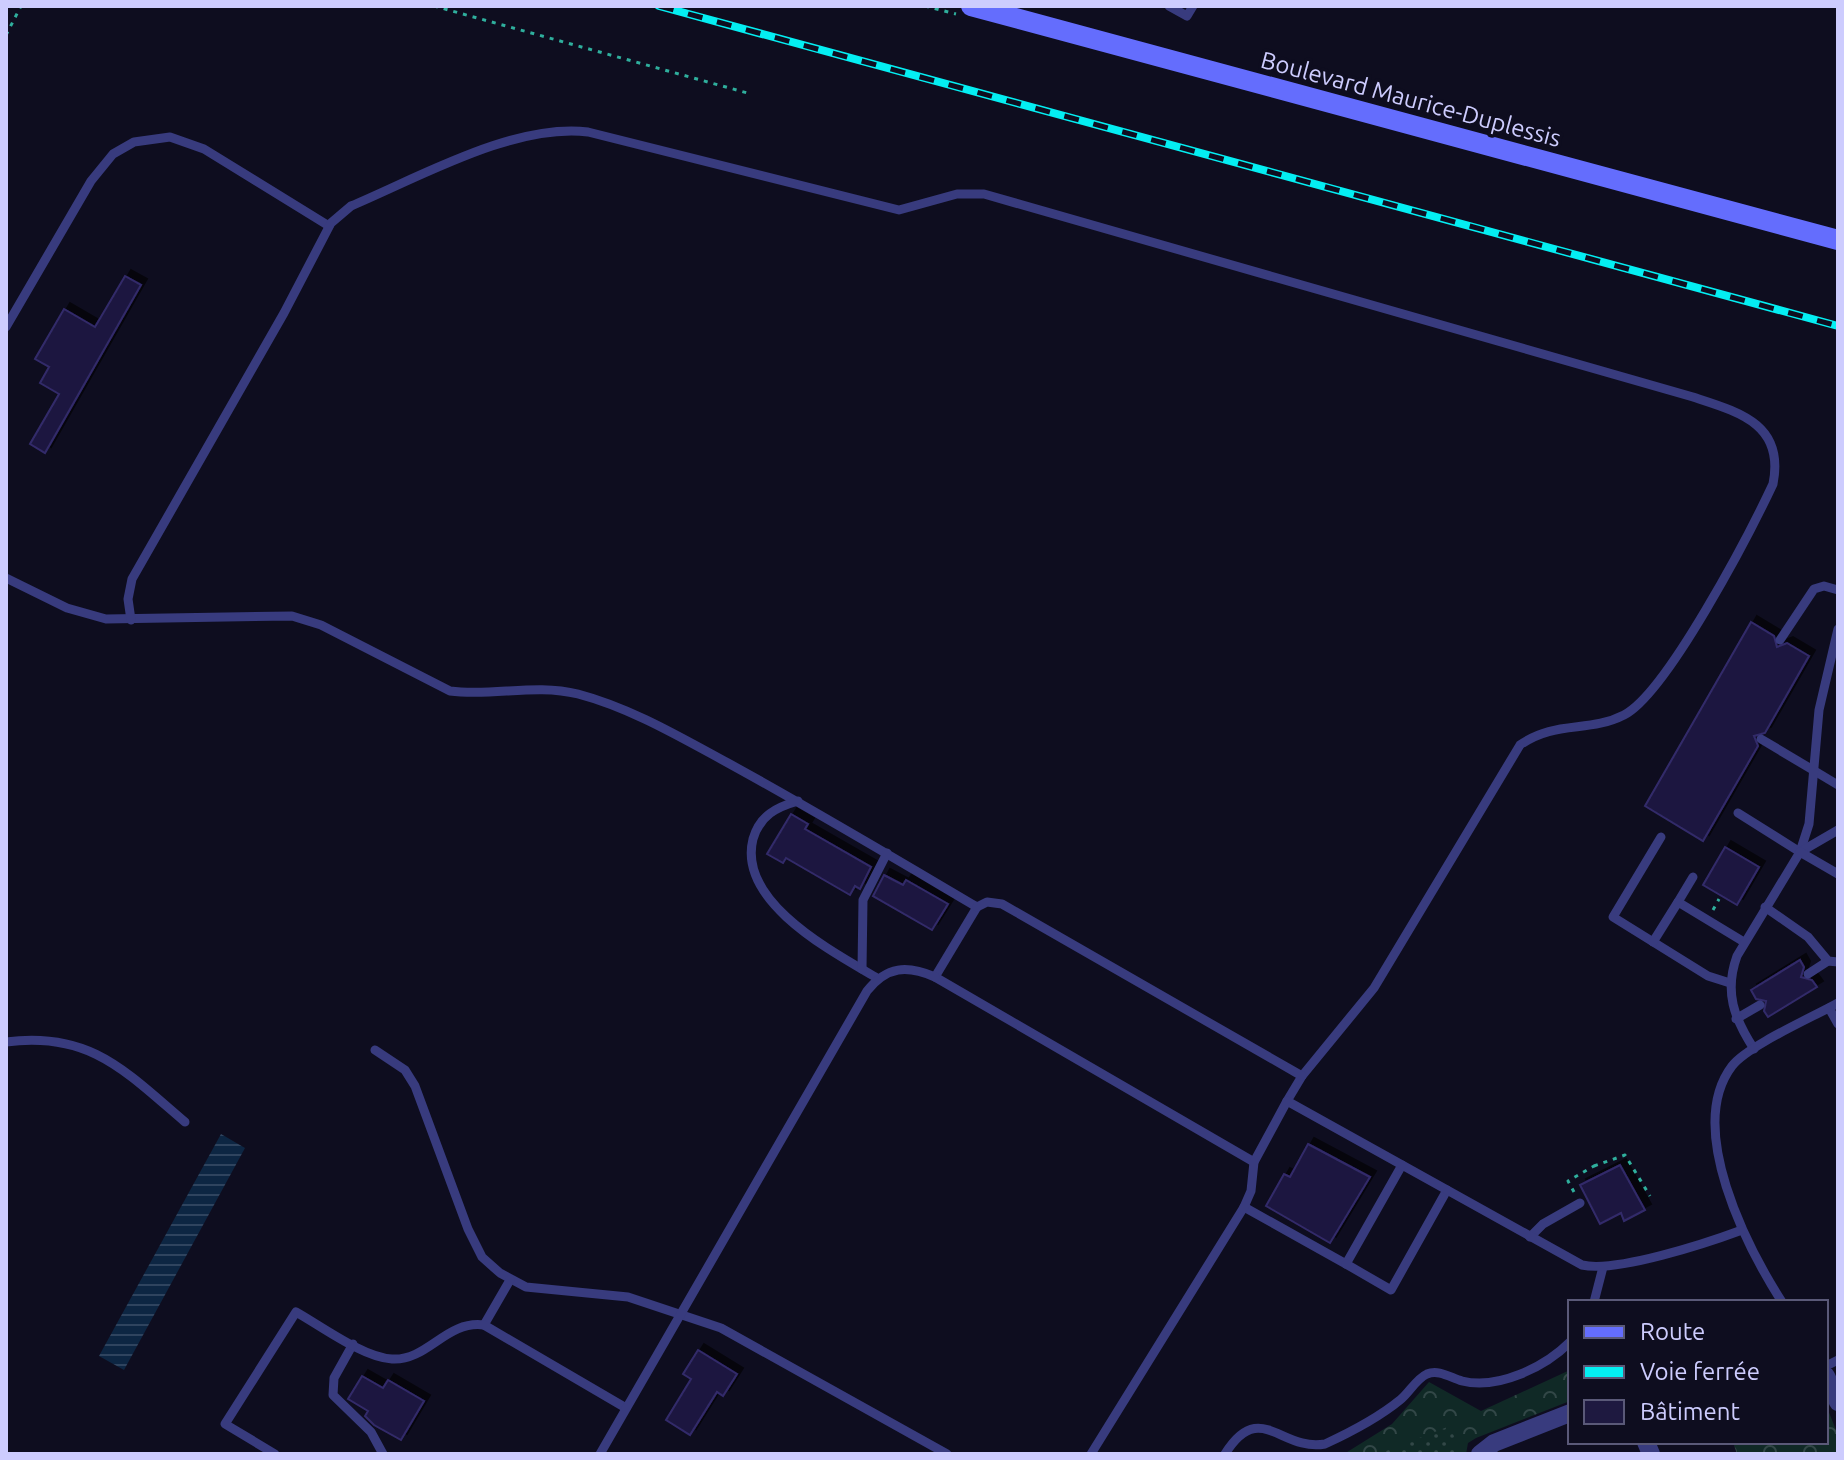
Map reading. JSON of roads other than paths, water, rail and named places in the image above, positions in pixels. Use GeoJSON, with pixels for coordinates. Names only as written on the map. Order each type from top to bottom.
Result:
{"type":"FeatureCollection","features":[{"type":"Feature","properties":{"kind":"street","name":"Boulevard Maurice-Duplessis"},"geometry":{"type":"LineString","coordinates":[[971,6],[1838,240]]}},
{"type":"Feature","properties":{"kind":"street"},"geometry":{"type":"LineString","coordinates":[[1828,1380],[1838,1402]]}},
{"type":"Feature","properties":{"kind":"street"},"geometry":{"type":"LineString","coordinates":[[1480,1454],[1494,1443],[1568,1414]]}},
{"type":"Feature","properties":{"kind":"lane"},"geometry":{"type":"LineString","coordinates":[[1169,6],[1187,16],[1193,6]]}},
{"type":"Feature","properties":{"kind":"lane"},"geometry":{"type":"LineString","coordinates":[[131,620],[128,599],[132,579],[284,313],[329,226],[351,206],[497,145],[548,130],[588,132],[899,210],[957,194],[984,194],[1693,397],[1738,411],[1755,423],[1775,455],[1773,484],[1660,682],[1626,714],[1595,724],[1547,729],[1520,745],[1374,988],[1302,1076],[1254,1162],[1251,1191],[1244,1207],[1091,1454]]}},
{"type":"Feature","properties":{"kind":"lane"},"geometry":{"type":"LineString","coordinates":[[6,327],[91,181],[113,154],[134,142],[170,137],[204,149],[329,226]]}},
{"type":"Feature","properties":{"kind":"lane"},"geometry":{"type":"LineString","coordinates":[[6,578],[87,616],[131,620],[292,616],[321,625],[450,691],[470,694],[547,689],[577,694],[655,723],[798,801],[977,907]]}},
{"type":"Feature","properties":{"kind":"lane"},"geometry":{"type":"LineString","coordinates":[[1780,640],[1814,589],[1824,586],[1838,590]]}},
{"type":"Feature","properties":{"kind":"lane"},"geometry":{"type":"LineString","coordinates":[[1754,1049],[1736,1019],[1730,983],[1744,942],[1800,852],[1809,824],[1819,710],[1838,629]]}},
{"type":"Feature","properties":{"kind":"lane"},"geometry":{"type":"LineString","coordinates":[[1761,739],[1838,785]]}},
{"type":"Feature","properties":{"kind":"lane"},"geometry":{"type":"LineString","coordinates":[[798,801],[779,807],[760,823],[752,844],[753,871],[784,916],[805,933],[877,978]]}},
{"type":"Feature","properties":{"kind":"lane"},"geometry":{"type":"LineString","coordinates":[[1738,813],[1838,874]]}},
{"type":"Feature","properties":{"kind":"lane"},"geometry":{"type":"LineString","coordinates":[[1800,852],[1838,830]]}},
{"type":"Feature","properties":{"kind":"lane"},"geometry":{"type":"LineString","coordinates":[[1661,837],[1613,917],[1708,976],[1730,983]]}},
{"type":"Feature","properties":{"kind":"lane"},"geometry":{"type":"LineString","coordinates":[[862,969],[863,900],[887,853]]}},
{"type":"Feature","properties":{"kind":"lane"},"geometry":{"type":"LineString","coordinates":[[1653,942],[1693,877]]}},
{"type":"Feature","properties":{"kind":"lane"},"geometry":{"type":"LineString","coordinates":[[935,977],[977,907],[987,902],[1002,904],[1302,1076]]}},
{"type":"Feature","properties":{"kind":"lane"},"geometry":{"type":"LineString","coordinates":[[1678,902],[1744,942]]}},
{"type":"Feature","properties":{"kind":"lane"},"geometry":{"type":"LineString","coordinates":[[1765,907],[1808,937],[1833,962],[1808,974]]}},
{"type":"Feature","properties":{"kind":"lane"},"geometry":{"type":"LineString","coordinates":[[600,1454],[852,1013],[877,978],[906,968],[935,977],[1254,1162]]}},
{"type":"Feature","properties":{"kind":"lane"},"geometry":{"type":"LineString","coordinates":[[1736,1019],[1760,1005]]}},
{"type":"Feature","properties":{"kind":"lane"},"geometry":{"type":"LineString","coordinates":[[1781,1300],[1742,1230],[1720,1154],[1717,1111],[1727,1074],[1734,1063],[1834,1006],[1838,1024]]}},
{"type":"Feature","properties":{"kind":"lane"},"geometry":{"type":"LineString","coordinates":[[6,1042],[53,1039],[86,1047],[142,1086],[185,1122]]}},
{"type":"Feature","properties":{"kind":"lane"},"geometry":{"type":"LineString","coordinates":[[375,1050],[405,1070],[415,1086],[468,1229],[482,1257],[510,1280],[526,1287],[628,1297],[721,1328],[947,1454]]}},
{"type":"Feature","properties":{"kind":"lane"},"geometry":{"type":"LineString","coordinates":[[1287,1101],[1582,1265],[1603,1267],[1742,1230]]}},
{"type":"Feature","properties":{"kind":"lane"},"geometry":{"type":"LineString","coordinates":[[1346,1264],[1402,1165]]}},
{"type":"Feature","properties":{"kind":"lane"},"geometry":{"type":"LineString","coordinates":[[1244,1207],[1391,1290],[1447,1190]]}},
{"type":"Feature","properties":{"kind":"lane"},"geometry":{"type":"LineString","coordinates":[[1530,1237],[1543,1224],[1580,1203]]}},
{"type":"Feature","properties":{"kind":"lane"},"geometry":{"type":"LineString","coordinates":[[1595,1300],[1603,1267]]}},
{"type":"Feature","properties":{"kind":"lane"},"geometry":{"type":"LineString","coordinates":[[484,1325],[510,1280]]}},
{"type":"Feature","properties":{"kind":"lane"},"geometry":{"type":"LineString","coordinates":[[275,1454],[225,1424],[296,1312],[374,1355],[409,1358],[455,1328],[469,1323],[484,1325],[626,1408]]}},
{"type":"Feature","properties":{"kind":"lane"},"geometry":{"type":"LineString","coordinates":[[1225,1454],[1239,1434],[1257,1428],[1268,1429],[1311,1446],[1325,1444],[1391,1407],[1424,1375],[1438,1372],[1465,1382],[1487,1383],[1529,1369],[1568,1343]]}},
{"type":"Feature","properties":{"kind":"lane"},"geometry":{"type":"LineString","coordinates":[[353,1344],[334,1378],[333,1395],[371,1432],[383,1454]]}},
{"type":"Feature","properties":{"kind":"water"},"geometry":{"type":"Polygon","coordinates":[[[221,1134],[245,1148],[124,1370],[99,1356],[221,1134]]]}},
{"type":"Feature","properties":{"kind":"railway"},"geometry":{"type":"LineString","coordinates":[[659,6],[1838,326]]}}]}
